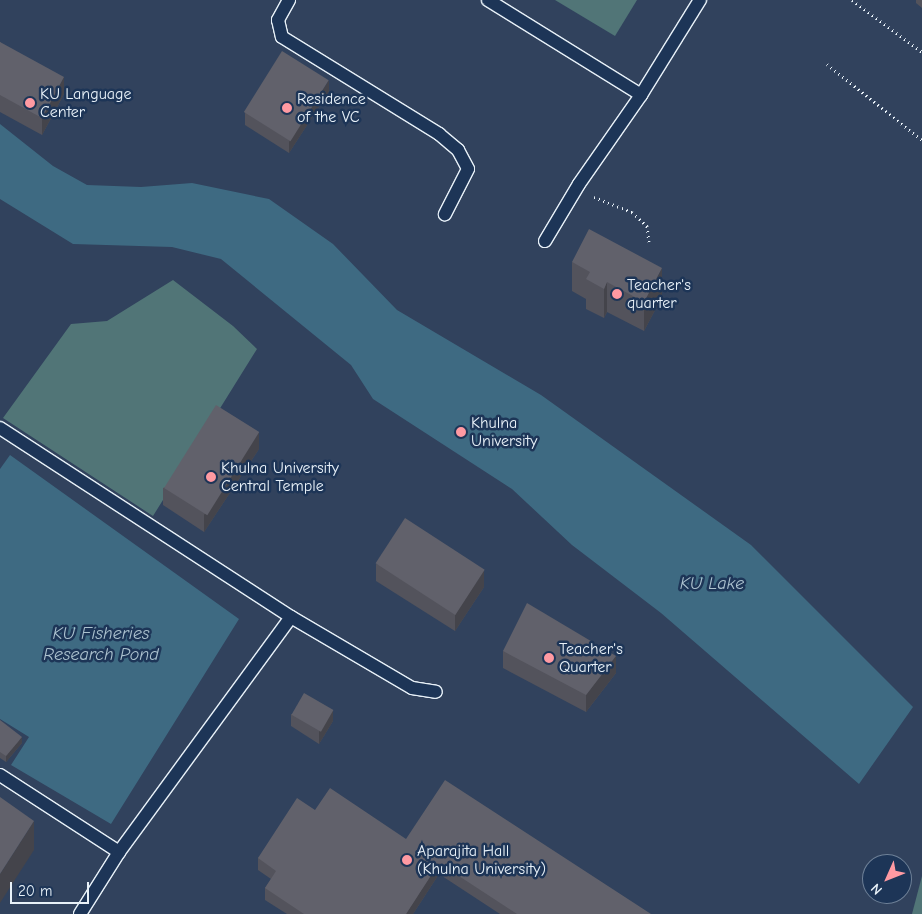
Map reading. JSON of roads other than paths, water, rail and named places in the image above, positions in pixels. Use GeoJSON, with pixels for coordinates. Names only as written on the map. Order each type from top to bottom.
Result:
{"type":"FeatureCollection","features":[{"type":"Feature","properties":{"kind":"lane"},"geometry":{"type":"LineString","coordinates":[[289,0],[278,20],[282,37],[439,134],[458,150],[468,169],[445,214]]}},
{"type":"Feature","properties":{"kind":"lane"},"geometry":{"type":"LineString","coordinates":[[488,0],[641,95]]}},
{"type":"Feature","properties":{"kind":"lane"},"geometry":{"type":"LineString","coordinates":[[545,241],[579,184],[641,95],[700,0]]}},
{"type":"Feature","properties":{"kind":"lane"},"geometry":{"type":"LineString","coordinates":[[0,428],[291,617],[412,688],[436,692]]}},
{"type":"Feature","properties":{"kind":"lane"},"geometry":{"type":"LineString","coordinates":[[80,914],[119,852],[291,617]]}},
{"type":"Feature","properties":{"kind":"lane"},"geometry":{"type":"LineString","coordinates":[[0,775],[119,852]]}},
{"type":"Feature","properties":{"kind":"water","name":"KU Lake"},"geometry":{"type":"Polygon","coordinates":[[[0,124],[53,166],[87,185],[141,187],[192,183],[269,199],[333,244],[397,310],[541,395],[751,545],[913,707],[859,784],[661,613],[572,545],[512,489],[373,399],[351,365],[221,259],[172,247],[73,244],[0,199],[0,124]]]}},
{"type":"Feature","properties":{"kind":"water","name":"KU Fisheries Research Pond"},"geometry":{"type":"Polygon","coordinates":[[[10,455],[239,619],[111,824],[11,765],[29,737],[0,719],[0,469],[10,455]]]}},
{"type":"Feature","properties":{"kind":"place","name":"KU Language Center"},"geometry":{"type":"Point","coordinates":[30,103]}},
{"type":"Feature","properties":{"kind":"place","name":"Residence of the VC"},"geometry":{"type":"Point","coordinates":[287,108]}},
{"type":"Feature","properties":{"kind":"place","name":"Teacher's quarter"},"geometry":{"type":"Point","coordinates":[617,294]}},
{"type":"Feature","properties":{"kind":"place","name":"Khulna University"},"geometry":{"type":"Point","coordinates":[461,432]}},
{"type":"Feature","properties":{"kind":"place","name":"Khulna University Central Temple"},"geometry":{"type":"Point","coordinates":[211,477]}},
{"type":"Feature","properties":{"kind":"place","name":"Teacher's Quarter"},"geometry":{"type":"Point","coordinates":[549,658]}},
{"type":"Feature","properties":{"kind":"place","name":"Aparajita Hall (Khulna University)"},"geometry":{"type":"Point","coordinates":[407,860]}}]}
